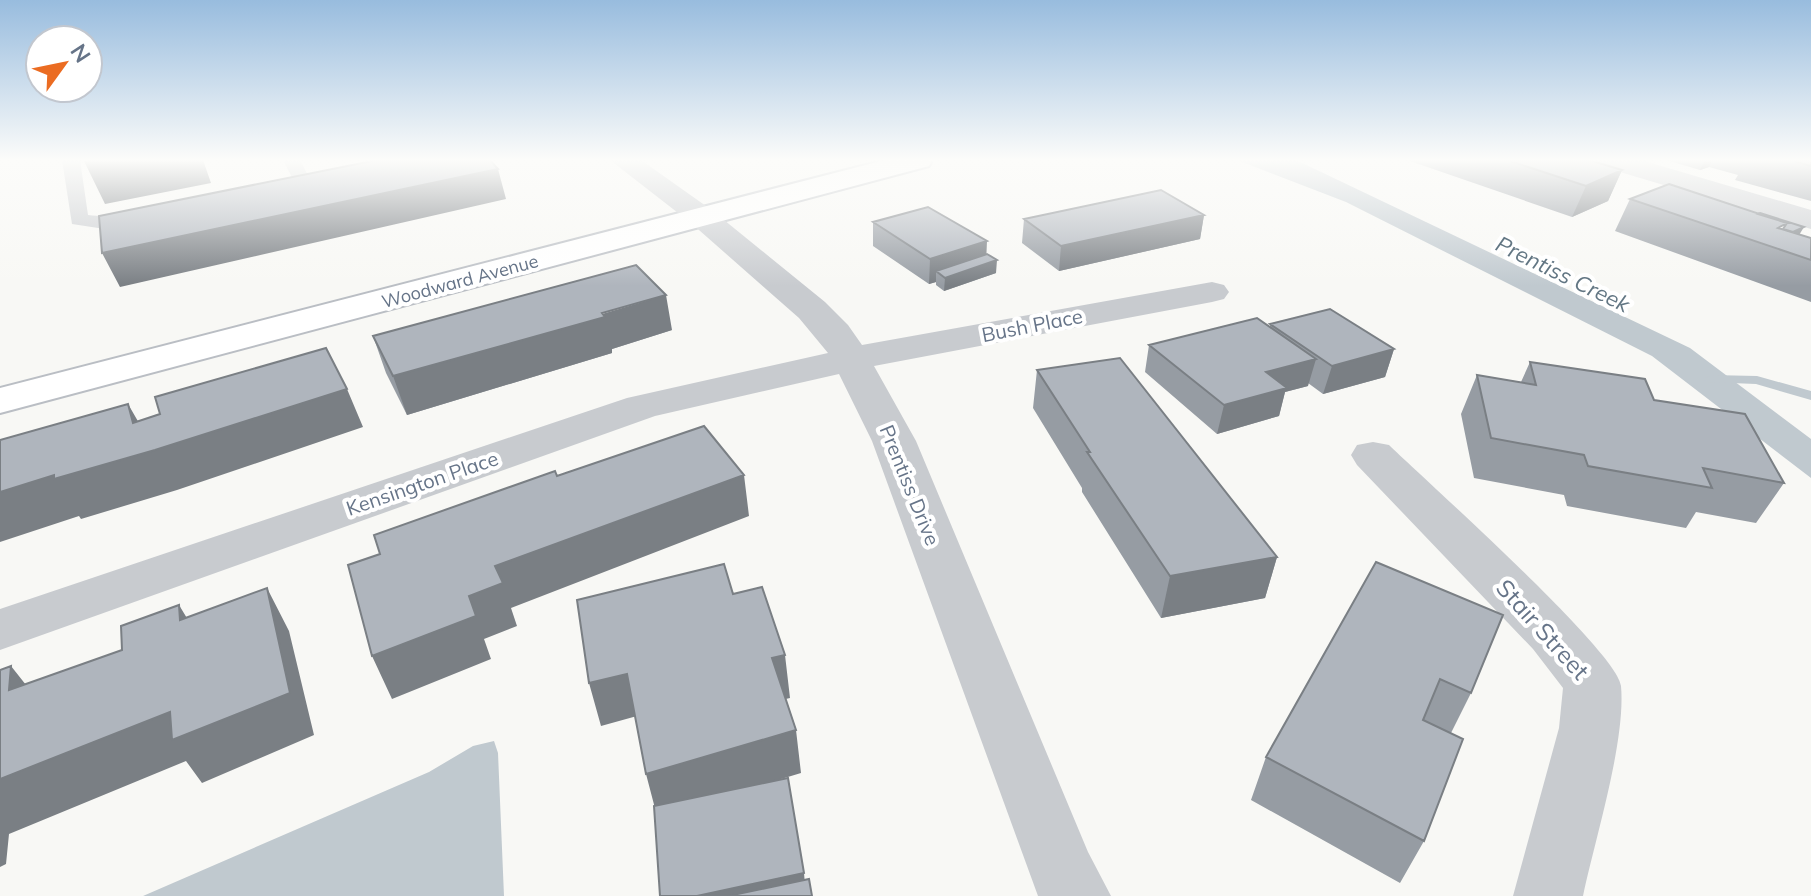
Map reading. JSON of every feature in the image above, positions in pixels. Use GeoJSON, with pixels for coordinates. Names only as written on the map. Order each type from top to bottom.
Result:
{"type":"FeatureCollection","features":[{"type":"Feature","properties":{"kind":"main road","name":"Woodward Avenue"},"geometry":{"type":"LineString","coordinates":[[0,401],[760,202]]}},
{"type":"Feature","properties":{"kind":"street","name":"Prentiss Drive"},"geometry":{"type":"LineString","coordinates":[[681,202],[812,310],[835,333],[851,359],[894,441],[1062,873],[1076,896]]}},
{"type":"Feature","properties":{"kind":"street"},"geometry":{"type":"LineString","coordinates":[[1750,202],[1811,220]]}},
{"type":"Feature","properties":{"kind":"street","name":"Bush Place"},"geometry":{"type":"LineString","coordinates":[[851,359],[1212,292]]}},
{"type":"Feature","properties":{"kind":"street","name":"Kensington Place"},"geometry":{"type":"LineString","coordinates":[[0,630],[642,407],[851,359]]}},
{"type":"Feature","properties":{"kind":"street","name":"Stair Street"},"geometry":{"type":"LineString","coordinates":[[1373,455],[1552,634],[1592,683],[1589,728],[1548,896]]}},
{"type":"Feature","properties":{"kind":"lane"},"geometry":{"type":"LineString","coordinates":[[77,202],[79,220],[118,225],[149,219]]}},
{"type":"Feature","properties":{"kind":"shaded area"},"geometry":{"type":"Polygon","coordinates":[[[1346,202],[1384,202],[1690,348],[1811,439],[1811,478],[1652,356],[1346,202]]]}},
{"type":"Feature","properties":{"kind":"shaded area"},"geometry":{"type":"Polygon","coordinates":[[[494,741],[498,753],[504,896],[143,896],[429,772],[473,746],[494,741]]]}},
{"type":"Feature","properties":{"kind":"building"},"geometry":{"type":"Polygon","coordinates":[[[169,202],[343,202],[102,253],[99,216],[169,202]]]}},
{"type":"Feature","properties":{"kind":"building"},"geometry":{"type":"Polygon","coordinates":[[[1105,202],[1181,202],[1204,215],[1061,246],[1024,219],[1105,202]]]}},
{"type":"Feature","properties":{"kind":"building"},"geometry":{"type":"Polygon","coordinates":[[[1638,202],[1723,202],[1787,223],[1778,228],[1811,238],[1811,260],[1638,202]]]}},
{"type":"Feature","properties":{"kind":"building"},"geometry":{"type":"Polygon","coordinates":[[[928,207],[987,241],[930,259],[873,222],[928,207]]]}},
{"type":"Feature","properties":{"kind":"building"},"geometry":{"type":"Polygon","coordinates":[[[1760,213],[1804,227],[1793,232],[1783,229],[1787,223],[1760,213]]]}},
{"type":"Feature","properties":{"kind":"building"},"geometry":{"type":"Polygon","coordinates":[[[987,254],[997,260],[945,278],[936,271],[987,254]]]}},
{"type":"Feature","properties":{"kind":"building"},"geometry":{"type":"Polygon","coordinates":[[[636,265],[666,295],[602,313],[605,317],[393,376],[373,336],[636,265]]]}},
{"type":"Feature","properties":{"kind":"building"},"geometry":{"type":"Polygon","coordinates":[[[1330,309],[1394,349],[1332,366],[1270,324],[1330,309]]]}},
{"type":"Feature","properties":{"kind":"building"},"geometry":{"type":"Polygon","coordinates":[[[1257,318],[1316,359],[1266,372],[1287,388],[1224,405],[1149,345],[1257,318]]]}},
{"type":"Feature","properties":{"kind":"building"},"geometry":{"type":"Polygon","coordinates":[[[326,348],[347,389],[155,450],[0,492],[0,440],[128,404],[133,423],[160,414],[155,397],[326,348]]]}},
{"type":"Feature","properties":{"kind":"building"},"geometry":{"type":"Polygon","coordinates":[[[1120,358],[1277,557],[1170,576],[1087,452],[1090,452],[1037,370],[1120,358]]]}},
{"type":"Feature","properties":{"kind":"building"},"geometry":{"type":"Polygon","coordinates":[[[1530,362],[1645,379],[1654,400],[1745,414],[1784,483],[1703,468],[1712,488],[1588,466],[1584,455],[1491,438],[1477,375],[1536,385],[1530,362]]]}},
{"type":"Feature","properties":{"kind":"building"},"geometry":{"type":"Polygon","coordinates":[[[704,426],[744,475],[495,566],[503,583],[469,596],[476,616],[372,656],[348,565],[380,554],[374,535],[555,471],[557,476],[704,426]]]}},
{"type":"Feature","properties":{"kind":"building"},"geometry":{"type":"Polygon","coordinates":[[[1376,562],[1503,615],[1471,693],[1440,679],[1423,720],[1463,739],[1424,841],[1266,757],[1376,562]]]}},
{"type":"Feature","properties":{"kind":"building"},"geometry":{"type":"Polygon","coordinates":[[[724,564],[733,594],[762,587],[785,655],[772,658],[796,730],[646,774],[627,674],[589,683],[577,600],[724,564]]]}},
{"type":"Feature","properties":{"kind":"building"},"geometry":{"type":"Polygon","coordinates":[[[267,588],[290,693],[172,740],[170,712],[0,779],[0,670],[11,666],[9,690],[122,650],[121,626],[179,605],[180,620],[267,588]]]}},
{"type":"Feature","properties":{"kind":"building"},"geometry":{"type":"Polygon","coordinates":[[[788,778],[804,873],[697,896],[660,896],[654,806],[788,778]]]}},
{"type":"Feature","properties":{"kind":"building"},"geometry":{"type":"Polygon","coordinates":[[[809,879],[812,896],[728,896],[809,879]]]}},
{"type":"Feature","properties":{"kind":"waterway"},"geometry":{"type":"LineString","coordinates":[[1711,379],[1757,380],[1811,396]]}},
{"type":"Feature","properties":{"kind":"water label","name":"Prentiss Creek"},"geometry":{"type":"Point","coordinates":[1563,274]}}]}
